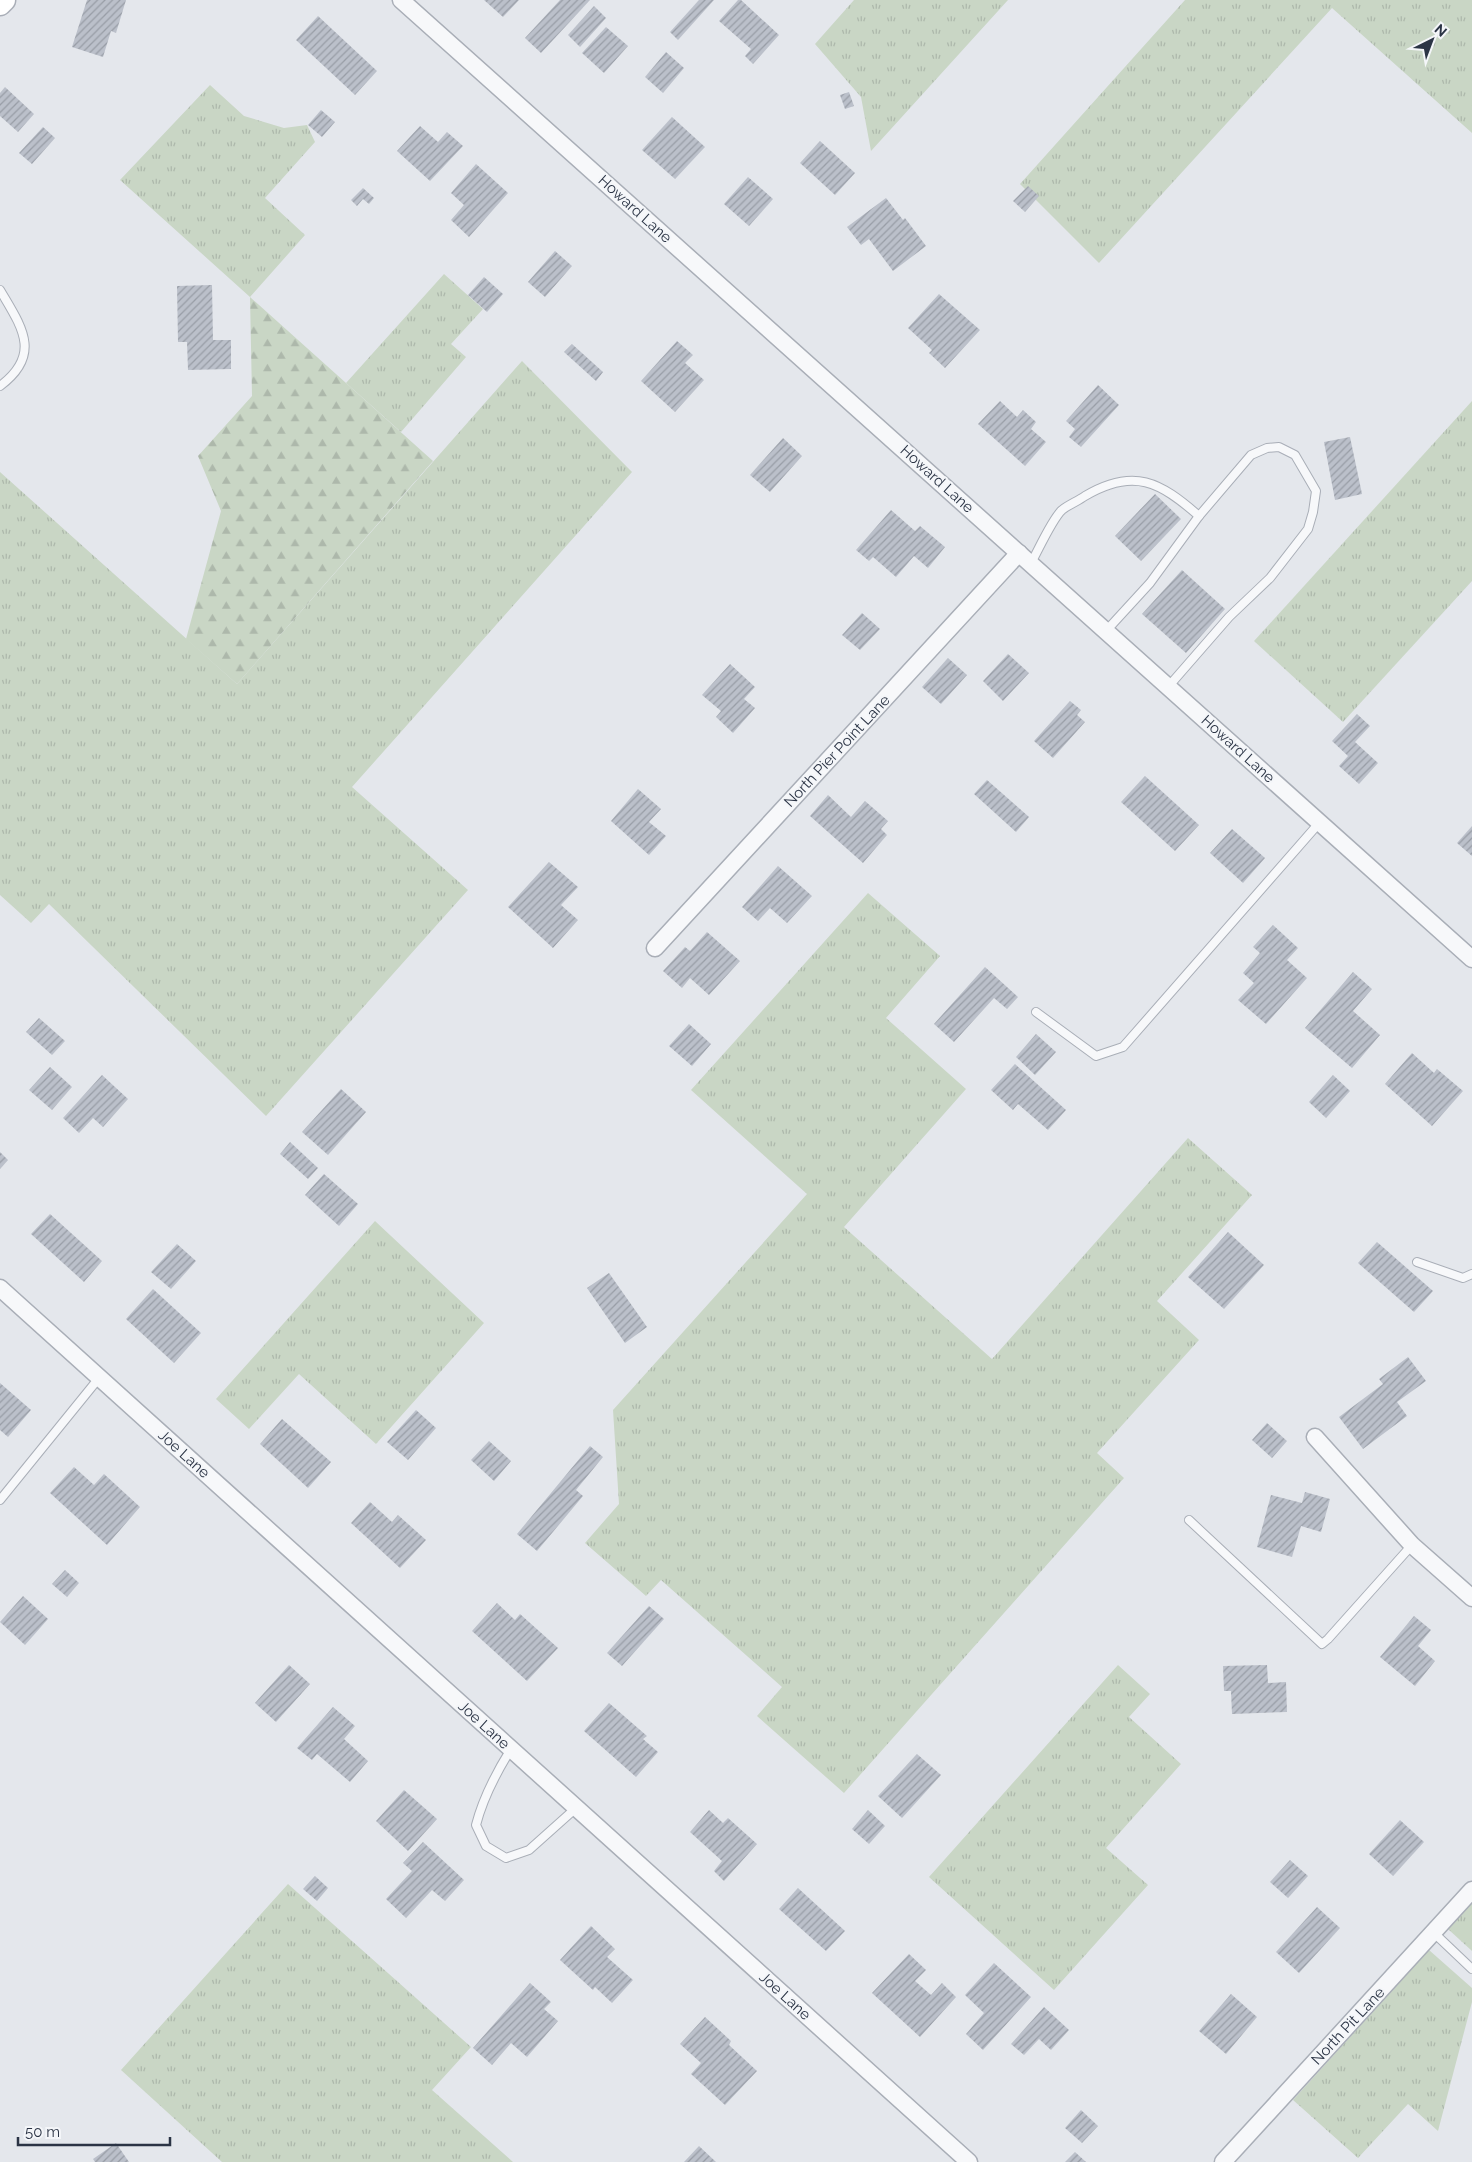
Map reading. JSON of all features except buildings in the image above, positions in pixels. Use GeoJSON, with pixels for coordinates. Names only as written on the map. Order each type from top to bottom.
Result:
{"type":"FeatureCollection","features":[{"type":"Feature","properties":{"kind":"main road"},"geometry":{"type":"LineString","coordinates":[[0,4],[4,0]]}},
{"type":"Feature","properties":{"kind":"street","name":"Howard Lane"},"geometry":{"type":"LineString","coordinates":[[401,0],[1472,959]]}},
{"type":"Feature","properties":{"kind":"street","name":"North Pier Point Lane"},"geometry":{"type":"LineString","coordinates":[[655,948],[1025,558]]}},
{"type":"Feature","properties":{"kind":"street","name":"Joe Lane"},"geometry":{"type":"LineString","coordinates":[[0,1288],[969,2162]]}},
{"type":"Feature","properties":{"kind":"street"},"geometry":{"type":"LineString","coordinates":[[1315,1437],[1412,1545],[1472,1598]]}},
{"type":"Feature","properties":{"kind":"street","name":"North Pit Lane"},"geometry":{"type":"LineString","coordinates":[[1223,2162],[1472,1890]]}},
{"type":"Feature","properties":{"kind":"lane"},"geometry":{"type":"LineString","coordinates":[[0,290],[23,329],[24,358],[8,380],[0,386]]}},
{"type":"Feature","properties":{"kind":"lane"},"geometry":{"type":"LineString","coordinates":[[1106,631],[1150,583],[1199,516],[1251,455],[1267,448],[1279,447],[1295,455],[1316,491],[1308,529],[1270,578],[1229,617],[1168,687]]}},
{"type":"Feature","properties":{"kind":"lane"},"geometry":{"type":"LineString","coordinates":[[1025,558],[1061,511],[1111,482],[1138,480],[1162,488],[1199,516]]}},
{"type":"Feature","properties":{"kind":"lane"},"geometry":{"type":"LineString","coordinates":[[1036,1012],[1096,1056],[1123,1047],[1320,822]]}},
{"type":"Feature","properties":{"kind":"lane"},"geometry":{"type":"LineString","coordinates":[[1417,1262],[1463,1278],[1472,1274]]}},
{"type":"Feature","properties":{"kind":"lane"},"geometry":{"type":"LineString","coordinates":[[0,1500],[99,1378]]}},
{"type":"Feature","properties":{"kind":"lane"},"geometry":{"type":"LineString","coordinates":[[1189,1520],[1322,1644],[1328,1640],[1412,1545]]}},
{"type":"Feature","properties":{"kind":"lane"},"geometry":{"type":"LineString","coordinates":[[510,1749],[480,1808],[476,1826],[486,1846],[506,1858],[529,1850],[576,1808]]}},
{"type":"Feature","properties":{"kind":"lane"},"geometry":{"type":"LineString","coordinates":[[1434,1932],[1472,1969]]}},
{"type":"Feature","properties":{"kind":"green space"},"geometry":{"type":"Polygon","coordinates":[[[854,0],[1008,0],[871,151],[861,97],[815,44],[854,0]]]}},
{"type":"Feature","properties":{"kind":"green space"},"geometry":{"type":"Polygon","coordinates":[[[1185,0],[1472,0],[1472,133],[1332,8],[1099,263],[1020,184],[1185,0]]]}},
{"type":"Feature","properties":{"kind":"green space"},"geometry":{"type":"Polygon","coordinates":[[[210,85],[244,116],[284,128],[307,125],[315,142],[265,198],[305,235],[250,297],[120,180],[210,85]]]}},
{"type":"Feature","properties":{"kind":"green space"},"geometry":{"type":"Polygon","coordinates":[[[444,274],[483,309],[451,344],[466,357],[401,432],[346,383],[444,274]]]}},
{"type":"Feature","properties":{"kind":"green space"},"geometry":{"type":"Polygon","coordinates":[[[250,297],[433,461],[237,684],[186,639],[221,511],[198,456],[252,396],[250,297]]]}},
{"type":"Feature","properties":{"kind":"green space"},"geometry":{"type":"Polygon","coordinates":[[[522,361],[632,472],[352,787],[468,890],[266,1116],[49,904],[31,923],[0,895],[0,472],[237,684],[522,361]]]}},
{"type":"Feature","properties":{"kind":"green space"},"geometry":{"type":"Polygon","coordinates":[[[1472,401],[1472,581],[1343,722],[1254,641],[1472,401]]]}},
{"type":"Feature","properties":{"kind":"green space"},"geometry":{"type":"Polygon","coordinates":[[[868,893],[940,956],[886,1018],[966,1089],[844,1227],[992,1359],[1188,1138],[1252,1195],[1157,1301],[1199,1340],[1097,1453],[1124,1478],[844,1793],[757,1716],[782,1687],[661,1580],[646,1596],[585,1543],[619,1504],[613,1410],[807,1194],[691,1090],[868,893]]]}},
{"type":"Feature","properties":{"kind":"green space"},"geometry":{"type":"Polygon","coordinates":[[[375,1221],[484,1323],[376,1444],[299,1374],[249,1429],[216,1399],[375,1221]]]}},
{"type":"Feature","properties":{"kind":"green space"},"geometry":{"type":"Polygon","coordinates":[[[1118,1665],[1150,1694],[1129,1717],[1181,1764],[1106,1848],[1148,1885],[1054,1990],[929,1877],[1118,1665]]]}},
{"type":"Feature","properties":{"kind":"green space"},"geometry":{"type":"Polygon","coordinates":[[[288,1884],[471,2047],[432,2090],[513,2162],[222,2162],[121,2070],[288,1884]]]}},
{"type":"Feature","properties":{"kind":"green space"},"geometry":{"type":"Polygon","coordinates":[[[1472,1903],[1472,1951],[1448,1929],[1472,1903]]]}},
{"type":"Feature","properties":{"kind":"green space"},"geometry":{"type":"Polygon","coordinates":[[[1429,1950],[1472,1988],[1472,2002],[1438,2131],[1408,2104],[1358,2158],[1293,2100],[1429,1950]]]}}]}
